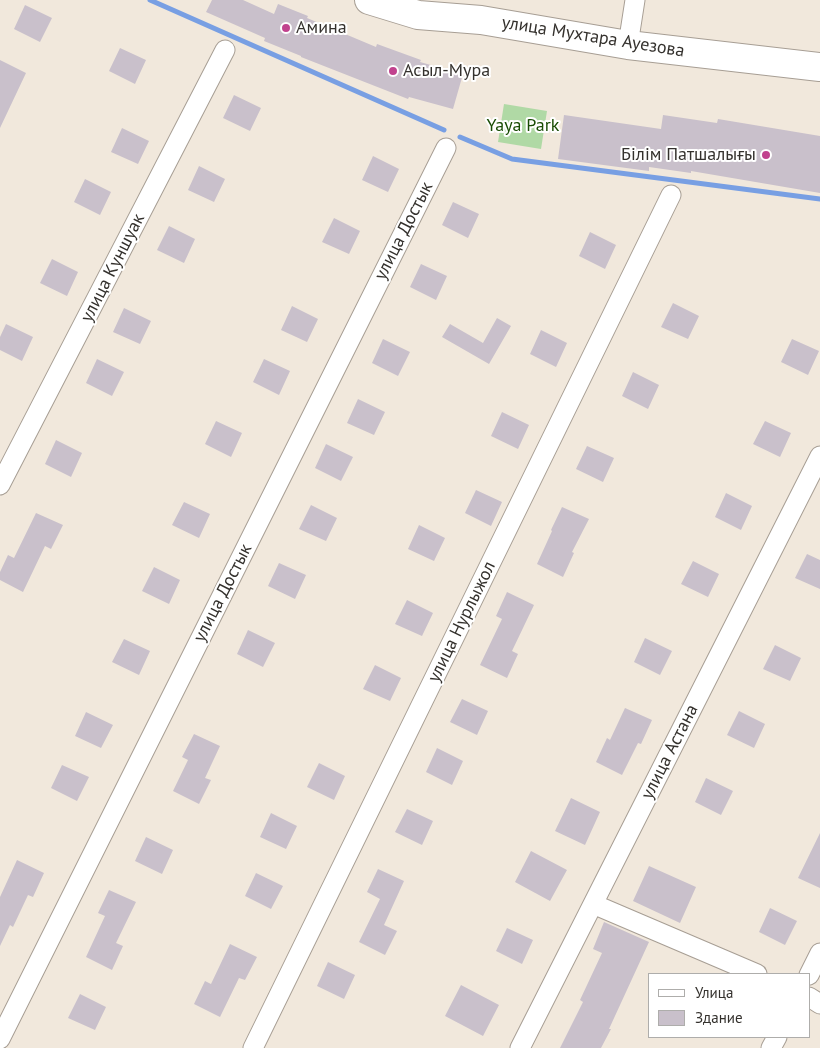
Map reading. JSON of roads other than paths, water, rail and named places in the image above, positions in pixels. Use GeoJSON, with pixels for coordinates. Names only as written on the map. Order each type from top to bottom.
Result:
{"type":"FeatureCollection","features":[{"type":"Feature","properties":{"kind":"main road","name":"улица Мухтара Ауезова"},"geometry":{"type":"LineString","coordinates":[[369,0],[628,45],[820,66]]}},
{"type":"Feature","properties":{"kind":"street"},"geometry":{"type":"LineString","coordinates":[[628,45],[635,0]]}},
{"type":"Feature","properties":{"kind":"street","name":"улица Куншуак"},"geometry":{"type":"LineString","coordinates":[[0,486],[225,50]]}},
{"type":"Feature","properties":{"kind":"street","name":"улица Достык"},"geometry":{"type":"LineString","coordinates":[[0,1039],[446,148]]}},
{"type":"Feature","properties":{"kind":"street","name":"улица Нурлыжол"},"geometry":{"type":"LineString","coordinates":[[253,1048],[671,195]]}},
{"type":"Feature","properties":{"kind":"street","name":"улица Астана"},"geometry":{"type":"LineString","coordinates":[[520,1048],[820,456]]}},
{"type":"Feature","properties":{"kind":"street"},"geometry":{"type":"LineString","coordinates":[[593,904],[755,973]]}},
{"type":"Feature","properties":{"kind":"street"},"geometry":{"type":"LineString","coordinates":[[810,973],[820,953]]}},
{"type":"Feature","properties":{"kind":"waterway"},"geometry":{"type":"LineString","coordinates":[[150,0],[444,130]]}},
{"type":"Feature","properties":{"kind":"waterway"},"geometry":{"type":"LineString","coordinates":[[460,137],[512,159],[820,199]]}},
{"type":"Feature","properties":{"kind":"place","name":"Амина"},"geometry":{"type":"Point","coordinates":[286,28]}},
{"type":"Feature","properties":{"kind":"place","name":"Асыл-Мура"},"geometry":{"type":"Point","coordinates":[393,71]}},
{"type":"Feature","properties":{"kind":"place","name":"Білім Патшалығы"},"geometry":{"type":"Point","coordinates":[766,155]}},
{"type":"Feature","properties":{"kind":"park label","name":"Yaya Park"},"geometry":{"type":"Point","coordinates":[523,126]}}]}
